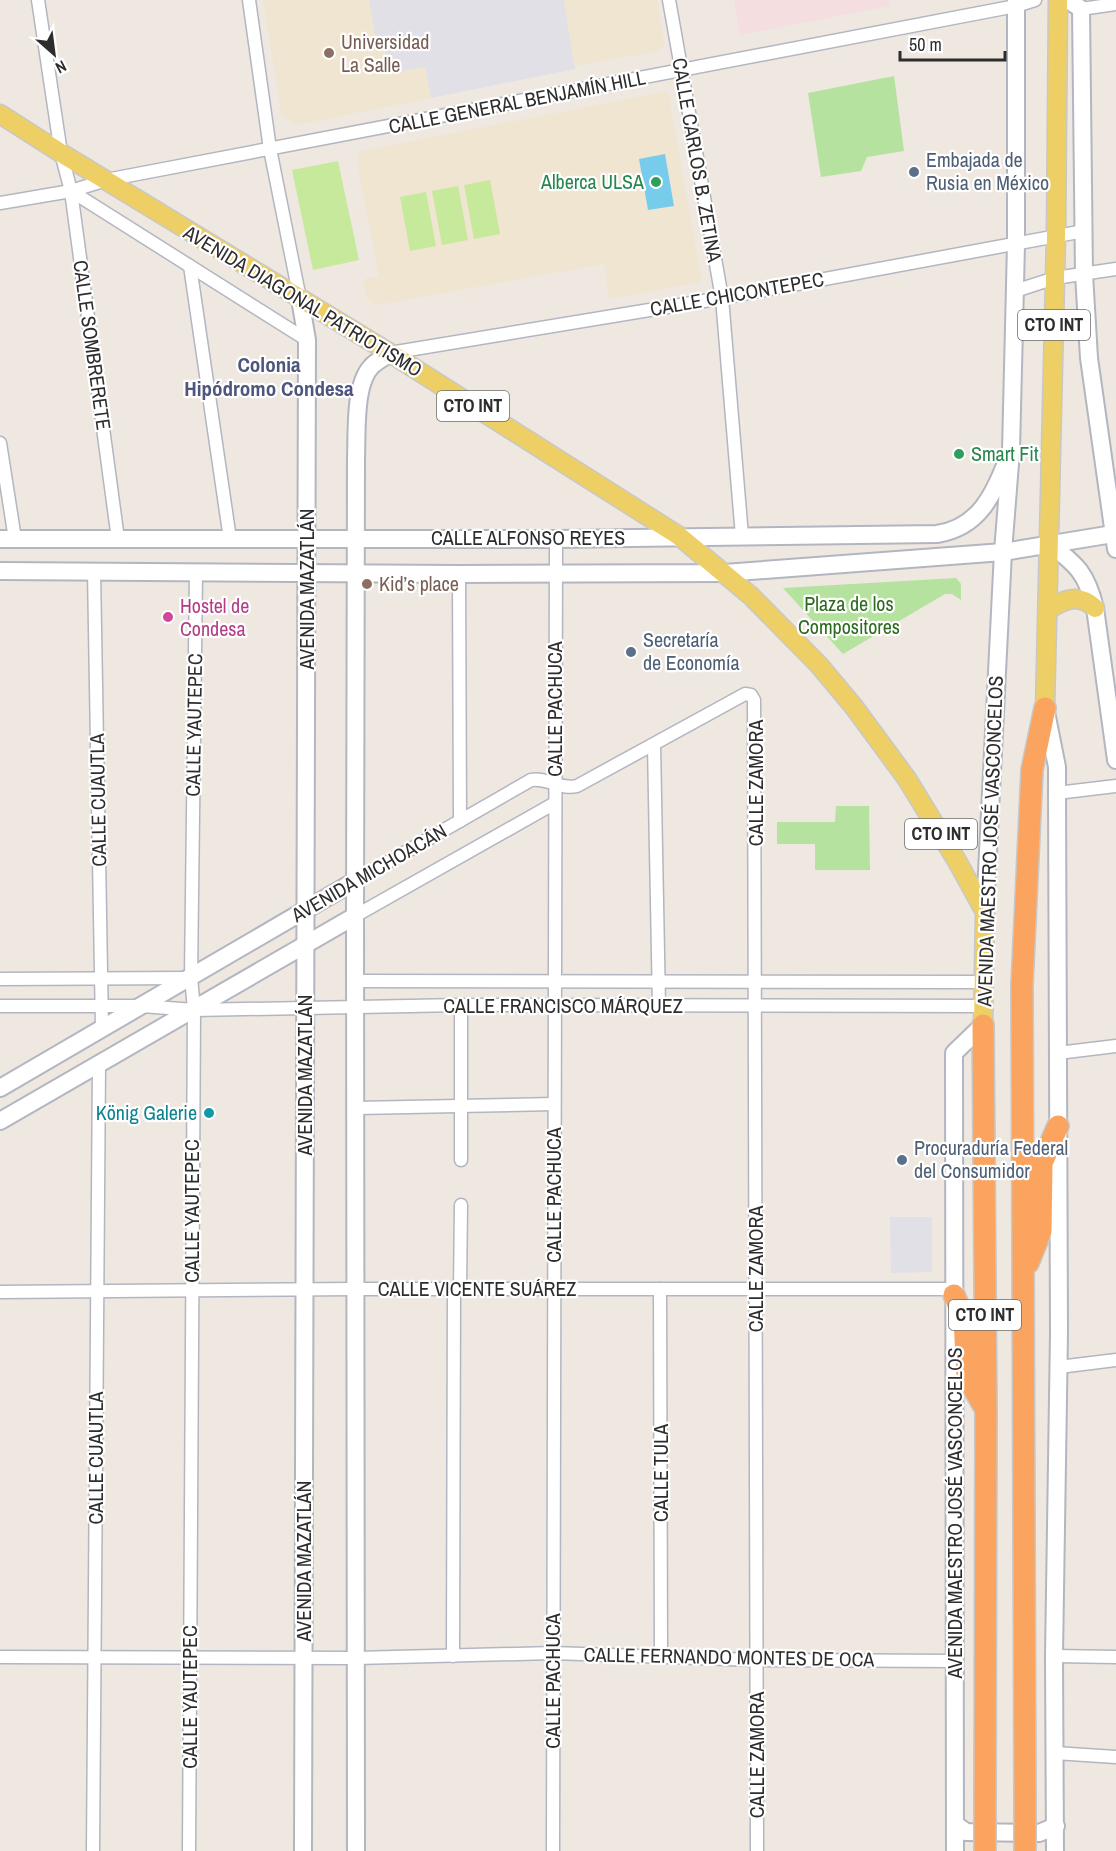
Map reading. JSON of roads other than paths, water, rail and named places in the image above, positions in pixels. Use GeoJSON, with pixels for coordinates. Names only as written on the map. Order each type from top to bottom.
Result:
{"type":"FeatureCollection","features":[{"type":"Feature","properties":{"kind":"highway","name":"CTO INT"},"geometry":{"type":"LineString","coordinates":[[1025,1851],[1023,985],[1032,770],[1045,708]]}},
{"type":"Feature","properties":{"kind":"highway","name":"CTO INT"},"geometry":{"type":"LineString","coordinates":[[983,1016],[986,1409],[985,1851]]}},
{"type":"Feature","properties":{"kind":"highway"},"geometry":{"type":"LineString","coordinates":[[1024,1275],[1041,1232],[1042,1163],[1058,1126]]}},
{"type":"Feature","properties":{"kind":"highway"},"geometry":{"type":"LineString","coordinates":[[954,1292],[964,1319],[967,1377],[986,1409]]}},
{"type":"Feature","properties":{"kind":"main road","name":"CTO INT"},"geometry":{"type":"LineString","coordinates":[[1055,1851],[1054,1656],[1059,1367],[1057,767],[1045,708],[1056,236],[1058,0]]}},
{"type":"Feature","properties":{"kind":"main road","name":"AVENIDA MAESTRO JOSÉ VASCONCELOS"},"geometry":{"type":"LineString","coordinates":[[955,1851],[954,1053],[983,1016],[985,912],[1003,552],[1011,451],[1016,244],[1016,3]]}},
{"type":"Feature","properties":{"kind":"main road","name":"CTO INT"},"geometry":{"type":"LineString","coordinates":[[1075,4],[1084,274],[1092,387],[1115,539]]}},
{"type":"Feature","properties":{"kind":"main road","name":"AVENIDA DIAGONAL PATRIOTISMO"},"geometry":{"type":"LineString","coordinates":[[0,114],[390,353],[679,536],[724,573],[789,633],[819,664],[854,707],[924,805],[985,912]]}},
{"type":"Feature","properties":{"kind":"main road","name":"AVENIDA MAZATLÁN"},"geometry":{"type":"LineString","coordinates":[[300,299],[308,340],[303,1851]]}},
{"type":"Feature","properties":{"kind":"main road"},"geometry":{"type":"LineString","coordinates":[[356,1851],[356,459],[360,389],[366,373],[390,353]]}},
{"type":"Feature","properties":{"kind":"main road","name":"CALLE ALFONSO REYES"},"geometry":{"type":"LineString","coordinates":[[8,539],[556,539],[937,534],[950,532],[968,522],[984,507],[993,494],[1011,451]]}},
{"type":"Feature","properties":{"kind":"main road","name":"CALLE ALFONSO REYES"},"geometry":{"type":"LineString","coordinates":[[0,571],[724,573],[1003,552],[1050,544],[1115,539]]}},
{"type":"Feature","properties":{"kind":"main road"},"geometry":{"type":"LineString","coordinates":[[1050,544],[1073,561],[1080,570],[1086,580],[1095,608],[1116,760]]}},
{"type":"Feature","properties":{"kind":"main road"},"geometry":{"type":"LineString","coordinates":[[1048,610],[1063,600],[1077,598],[1090,603],[1095,608]]}},
{"type":"Feature","properties":{"kind":"main road","name":"AVENIDA MICHOACÁN"},"geometry":{"type":"LineString","coordinates":[[0,1088],[355,881]]}},
{"type":"Feature","properties":{"kind":"main road","name":"AVENIDA MICHOACÁN"},"geometry":{"type":"LineString","coordinates":[[0,1120],[355,916]]}},
{"type":"Feature","properties":{"kind":"main road"},"geometry":{"type":"LineString","coordinates":[[955,1824],[966,1832],[1038,1833],[1056,1826]]}},
{"type":"Feature","properties":{"kind":"street","name":"CALLE SOMBRERETE"},"geometry":{"type":"LineString","coordinates":[[38,0],[61,153],[72,191],[118,539]]}},
{"type":"Feature","properties":{"kind":"street"},"geometry":{"type":"LineString","coordinates":[[249,0],[270,149],[300,299]]}},
{"type":"Feature","properties":{"kind":"street","name":"CALLE CARLOS B. ZETINA"},"geometry":{"type":"LineString","coordinates":[[669,0],[722,298],[742,536]]}},
{"type":"Feature","properties":{"kind":"street","name":"CALLE GENERAL BENJAMÍN HILL"},"geometry":{"type":"LineString","coordinates":[[0,202],[72,191],[106,180],[1035,0]]}},
{"type":"Feature","properties":{"kind":"street"},"geometry":{"type":"LineString","coordinates":[[1075,4],[1116,4]]}},
{"type":"Feature","properties":{"kind":"street"},"geometry":{"type":"LineString","coordinates":[[72,191],[308,340]]}},
{"type":"Feature","properties":{"kind":"street","name":"CALLE CHICONTEPEC"},"geometry":{"type":"LineString","coordinates":[[390,353],[722,298],[1084,231]]}},
{"type":"Feature","properties":{"kind":"street"},"geometry":{"type":"LineString","coordinates":[[190,266],[230,539]]}},
{"type":"Feature","properties":{"kind":"street"},"geometry":{"type":"LineString","coordinates":[[1015,291],[1054,278],[1116,269]]}},
{"type":"Feature","properties":{"kind":"street"},"geometry":{"type":"LineString","coordinates":[[0,443],[8,539]]}},
{"type":"Feature","properties":{"kind":"street","name":"CALLE PACHUCA"},"geometry":{"type":"LineString","coordinates":[[553,1851],[556,539]]}},
{"type":"Feature","properties":{"kind":"street","name":"CALLE CUAUTLA"},"geometry":{"type":"LineString","coordinates":[[94,572],[102,1029]]}},
{"type":"Feature","properties":{"kind":"street","name":"CALLE YAUTEPEC"},"geometry":{"type":"LineString","coordinates":[[189,1851],[194,1010],[191,977],[196,572]]}},
{"type":"Feature","properties":{"kind":"street"},"geometry":{"type":"LineString","coordinates":[[459,574],[460,821]]}},
{"type":"Feature","properties":{"kind":"street","name":"AVENIDA MICHOACÁN"},"geometry":{"type":"LineString","coordinates":[[355,881],[531,780],[540,778],[570,788],[577,786],[745,694]]}},
{"type":"Feature","properties":{"kind":"street","name":"CALLE ZAMORA"},"geometry":{"type":"LineString","coordinates":[[745,694],[751,695],[756,707],[757,1851]]}},
{"type":"Feature","properties":{"kind":"street"},"geometry":{"type":"LineString","coordinates":[[654,745],[659,1006]]}},
{"type":"Feature","properties":{"kind":"street"},"geometry":{"type":"LineString","coordinates":[[1057,793],[1116,786]]}},
{"type":"Feature","properties":{"kind":"street","name":"AVENIDA MICHOACÁN"},"geometry":{"type":"LineString","coordinates":[[355,916],[555,803]]}},
{"type":"Feature","properties":{"kind":"street"},"geometry":{"type":"LineString","coordinates":[[0,979],[102,980],[191,977]]}},
{"type":"Feature","properties":{"kind":"street","name":"CALLE FRANCISCO MÁRQUEZ"},"geometry":{"type":"LineString","coordinates":[[356,981],[984,982]]}},
{"type":"Feature","properties":{"kind":"street"},"geometry":{"type":"LineString","coordinates":[[461,1005],[462,1160]]}},
{"type":"Feature","properties":{"kind":"street","name":"CALLE FRANCISCO MÁRQUEZ"},"geometry":{"type":"LineString","coordinates":[[0,1006],[142,1006],[194,1010],[461,1005],[756,1006],[983,1016]]}},
{"type":"Feature","properties":{"kind":"street"},"geometry":{"type":"LineString","coordinates":[[1058,1053],[1116,1046]]}},
{"type":"Feature","properties":{"kind":"street","name":"CALLE CUAUTLA"},"geometry":{"type":"LineString","coordinates":[[93,1851],[99,1064]]}},
{"type":"Feature","properties":{"kind":"street"},"geometry":{"type":"LineString","coordinates":[[356,1108],[554,1104]]}},
{"type":"Feature","properties":{"kind":"street"},"geometry":{"type":"LineString","coordinates":[[453,1656],[457,1289],[461,1205]]}},
{"type":"Feature","properties":{"kind":"street","name":"CALLE TULA"},"geometry":{"type":"LineString","coordinates":[[660,1289],[661,1657]]}},
{"type":"Feature","properties":{"kind":"street","name":"CALLE VICENTE SUÁREZ"},"geometry":{"type":"LineString","coordinates":[[0,1292],[756,1289],[954,1292]]}},
{"type":"Feature","properties":{"kind":"street"},"geometry":{"type":"LineString","coordinates":[[1059,1367],[1116,1360]]}},
{"type":"Feature","properties":{"kind":"street","name":"CALLE FERNANDO MONTES DE OCA"},"geometry":{"type":"LineString","coordinates":[[0,1657],[356,1658],[553,1653],[756,1660],[955,1660]]}},
{"type":"Feature","properties":{"kind":"street"},"geometry":{"type":"LineString","coordinates":[[1054,1656],[1116,1657]]}},
{"type":"Feature","properties":{"kind":"street"},"geometry":{"type":"LineString","coordinates":[[1055,1753],[1116,1757]]}},
{"type":"Feature","properties":{"kind":"water","name":"Alberca ULSA"},"geometry":{"type":"Polygon","coordinates":[[[665,154],[674,206],[648,210],[639,159],[665,154]]]}},
{"type":"Feature","properties":{"kind":"place","name":"Universidad La Salle"},"geometry":{"type":"Point","coordinates":[329,53]}},
{"type":"Feature","properties":{"kind":"place","name":"Embajada de Rusia en México"},"geometry":{"type":"Point","coordinates":[914,172]}},
{"type":"Feature","properties":{"kind":"place","name":"Alberca ULSA"},"geometry":{"type":"Point","coordinates":[656,182]}},
{"type":"Feature","properties":{"kind":"place","name":"Smart Fit"},"geometry":{"type":"Point","coordinates":[959,454]}},
{"type":"Feature","properties":{"kind":"place","name":"Kid’s place"},"geometry":{"type":"Point","coordinates":[367,584]}},
{"type":"Feature","properties":{"kind":"place","name":"Hostel de Condesa"},"geometry":{"type":"Point","coordinates":[168,617]}},
{"type":"Feature","properties":{"kind":"place","name":"Secretaría de Economía"},"geometry":{"type":"Point","coordinates":[631,652]}},
{"type":"Feature","properties":{"kind":"place","name":"König Galerie"},"geometry":{"type":"Point","coordinates":[209,1113]}},
{"type":"Feature","properties":{"kind":"place","name":"Procuraduría Federal del Consumidor"},"geometry":{"type":"Point","coordinates":[902,1160]}},
{"type":"Feature","properties":{"kind":"district","name":"Colonia Hipódromo Condesa"},"geometry":{"type":"Point","coordinates":[269,377]}},
{"type":"Feature","properties":{"kind":"park label","name":"Plaza de los Compositores"},"geometry":{"type":"Point","coordinates":[849,616]}}]}
